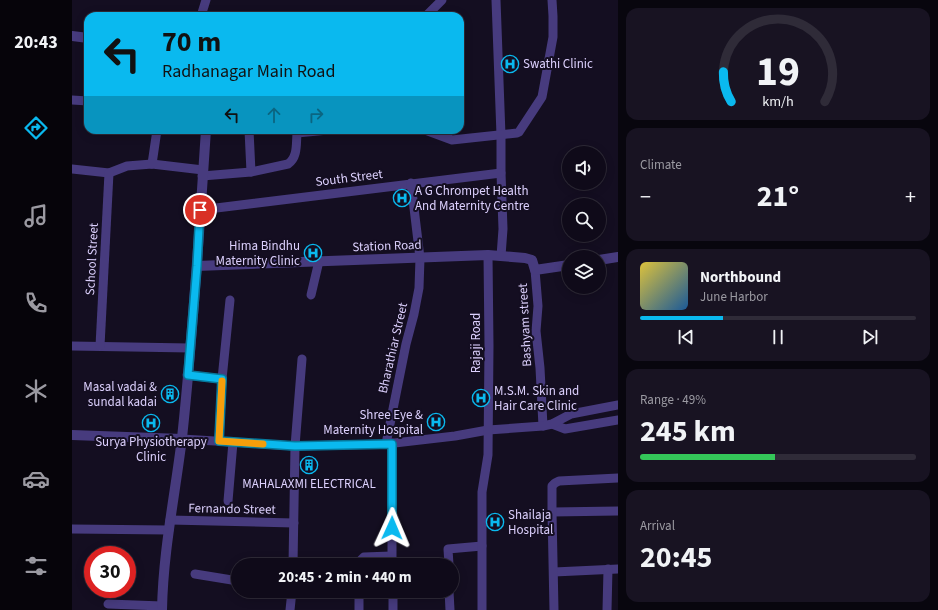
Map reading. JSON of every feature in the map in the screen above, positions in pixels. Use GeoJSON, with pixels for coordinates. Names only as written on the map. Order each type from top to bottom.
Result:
{"type":"FeatureCollection","features":[{"type":"Feature","properties":{"kind":"street"},"geometry":{"type":"LineString","coordinates":[[202,12],[206,0]]}},
{"type":"Feature","properties":{"kind":"street"},"geometry":{"type":"LineString","coordinates":[[496,0],[501,135],[503,229],[502,256]]}},
{"type":"Feature","properties":{"kind":"street"},"geometry":{"type":"LineString","coordinates":[[436,134],[452,140],[517,133],[521,130],[542,97],[553,37],[552,0]]}},
{"type":"Feature","properties":{"kind":"street"},"geometry":{"type":"LineString","coordinates":[[430,12],[439,3]]}},
{"type":"Feature","properties":{"kind":"street"},"geometry":{"type":"LineString","coordinates":[[72,36],[84,38]]}},
{"type":"Feature","properties":{"kind":"street"},"geometry":{"type":"LineString","coordinates":[[72,100],[84,101]]}},
{"type":"Feature","properties":{"kind":"street"},"geometry":{"type":"LineString","coordinates":[[152,164],[156,134]]}},
{"type":"Feature","properties":{"kind":"street"},"geometry":{"type":"LineString","coordinates":[[108,604],[162,608],[169,525],[182,439],[188,375],[206,134]]}},
{"type":"Feature","properties":{"kind":"street"},"geometry":{"type":"LineString","coordinates":[[249,134],[251,172]]}},
{"type":"Feature","properties":{"kind":"street"},"geometry":{"type":"LineString","coordinates":[[72,169],[109,173],[127,166],[152,164],[202,173],[251,172],[288,164],[292,161],[295,156],[297,134]]}},
{"type":"Feature","properties":{"kind":"street"},"geometry":{"type":"LineString","coordinates":[[451,134],[452,140]]}},
{"type":"Feature","properties":{"kind":"street","name":"School Street"},"geometry":{"type":"LineString","coordinates":[[100,346],[109,173]]}},
{"type":"Feature","properties":{"kind":"street","name":"South Street"},"geometry":{"type":"LineString","coordinates":[[200,210],[501,173]]}},
{"type":"Feature","properties":{"kind":"street","name":"Bharathiar Street"},"geometry":{"type":"LineString","coordinates":[[391,558],[389,444],[406,344],[419,288],[420,258],[411,184]]}},
{"type":"Feature","properties":{"kind":"street","name":"Station Road"},"geometry":{"type":"LineString","coordinates":[[197,266],[488,255],[532,260],[535,270]]}},
{"type":"Feature","properties":{"kind":"street","name":"Rajaji Road"},"geometry":{"type":"LineString","coordinates":[[482,610],[482,492],[488,454],[488,255]]}},
{"type":"Feature","properties":{"kind":"street"},"geometry":{"type":"LineString","coordinates":[[606,259],[618,257]]}},
{"type":"Feature","properties":{"kind":"street"},"geometry":{"type":"LineString","coordinates":[[311,295],[319,261]]}},
{"type":"Feature","properties":{"kind":"street"},"geometry":{"type":"LineString","coordinates":[[535,270],[562,266]]}},
{"type":"Feature","properties":{"kind":"street","name":"Bashyam street"},"geometry":{"type":"LineString","coordinates":[[535,270],[538,306],[536,331],[547,425]]}},
{"type":"Feature","properties":{"kind":"street"},"geometry":{"type":"LineString","coordinates":[[219,441],[222,379],[230,300]]}},
{"type":"Feature","properties":{"kind":"street"},"geometry":{"type":"LineString","coordinates":[[72,346],[190,348]]}},
{"type":"Feature","properties":{"kind":"street"},"geometry":{"type":"LineString","coordinates":[[293,558],[295,446],[302,359]]}},
{"type":"Feature","properties":{"kind":"street"},"geometry":{"type":"LineString","coordinates":[[188,375],[222,379]]}},
{"type":"Feature","properties":{"kind":"street"},"geometry":{"type":"LineString","coordinates":[[547,425],[571,414],[618,405]]}},
{"type":"Feature","properties":{"kind":"street"},"geometry":{"type":"LineString","coordinates":[[72,435],[182,439],[295,446],[389,444],[488,430],[547,425],[565,429],[618,420]]}},
{"type":"Feature","properties":{"kind":"street"},"geometry":{"type":"LineString","coordinates":[[228,501],[234,442]]}},
{"type":"Feature","properties":{"kind":"street"},"geometry":{"type":"LineString","coordinates":[[554,610],[552,486],[555,482],[618,478]]}},
{"type":"Feature","properties":{"kind":"street"},"geometry":{"type":"LineString","coordinates":[[552,512],[618,511]]}},
{"type":"Feature","properties":{"kind":"street","name":"Fernando Street"},"geometry":{"type":"LineString","coordinates":[[72,529],[169,525],[294,523]]}},
{"type":"Feature","properties":{"kind":"street"},"geometry":{"type":"LineString","coordinates":[[449,558],[448,549],[482,546]]}},
{"type":"Feature","properties":{"kind":"street"},"geometry":{"type":"LineString","coordinates":[[363,558],[373,558]]}},
{"type":"Feature","properties":{"kind":"street"},"geometry":{"type":"LineString","coordinates":[[607,610],[608,569]]}},
{"type":"Feature","properties":{"kind":"street"},"geometry":{"type":"LineString","coordinates":[[554,572],[618,569]]}},
{"type":"Feature","properties":{"kind":"street"},"geometry":{"type":"LineString","coordinates":[[195,574],[231,580]]}},
{"type":"Feature","properties":{"kind":"street"},"geometry":{"type":"LineString","coordinates":[[290,610],[291,598]]}},
{"type":"Feature","properties":{"kind":"street"},"geometry":{"type":"LineString","coordinates":[[359,598],[359,610]]}},
{"type":"Feature","properties":{"kind":"street"},"geometry":{"type":"LineString","coordinates":[[393,598],[393,610]]}},
{"type":"Feature","properties":{"kind":"street"},"geometry":{"type":"LineString","coordinates":[[450,598],[450,610]]}},
{"type":"Feature","properties":{"kind":"slow traffic"},"geometry":{"type":"LineString","coordinates":[[222,381],[219,441],[263,444]]}},
{"type":"Feature","properties":{"kind":"place","name":"Swathi Clinic"},"geometry":{"type":"Point","coordinates":[510,64]}},
{"type":"Feature","properties":{"kind":"place","name":"A G Chrompet Health And Maternity Centre"},"geometry":{"type":"Point","coordinates":[402,198]}},
{"type":"Feature","properties":{"kind":"place","name":"Hima Bindhu Maternity Clinic"},"geometry":{"type":"Point","coordinates":[313,253]}},
{"type":"Feature","properties":{"kind":"place","name":"Masal vadai & sundal kadai"},"geometry":{"type":"Point","coordinates":[170,394]}},
{"type":"Feature","properties":{"kind":"place","name":"M.S.M. Skin and Hair Care Clinic"},"geometry":{"type":"Point","coordinates":[481,398]}},
{"type":"Feature","properties":{"kind":"place","name":"Shree Eye & Maternity Hospital"},"geometry":{"type":"Point","coordinates":[436,422]}},
{"type":"Feature","properties":{"kind":"place","name":"Surya Physiotherapy Clinic"},"geometry":{"type":"Point","coordinates":[151,423]}},
{"type":"Feature","properties":{"kind":"place","name":"MAHALAXMI ELECTRICAL"},"geometry":{"type":"Point","coordinates":[309,465]}},
{"type":"Feature","properties":{"kind":"place","name":"Shailaja Hospital"},"geometry":{"type":"Point","coordinates":[495,522]}},
{"type":"Feature","properties":{"kind":"route"},"geometry":{"type":"LineString","coordinates":[[200,210],[188,375],[222,379],[219,441],[295,446],[392,444],[392,528]]}}]}
